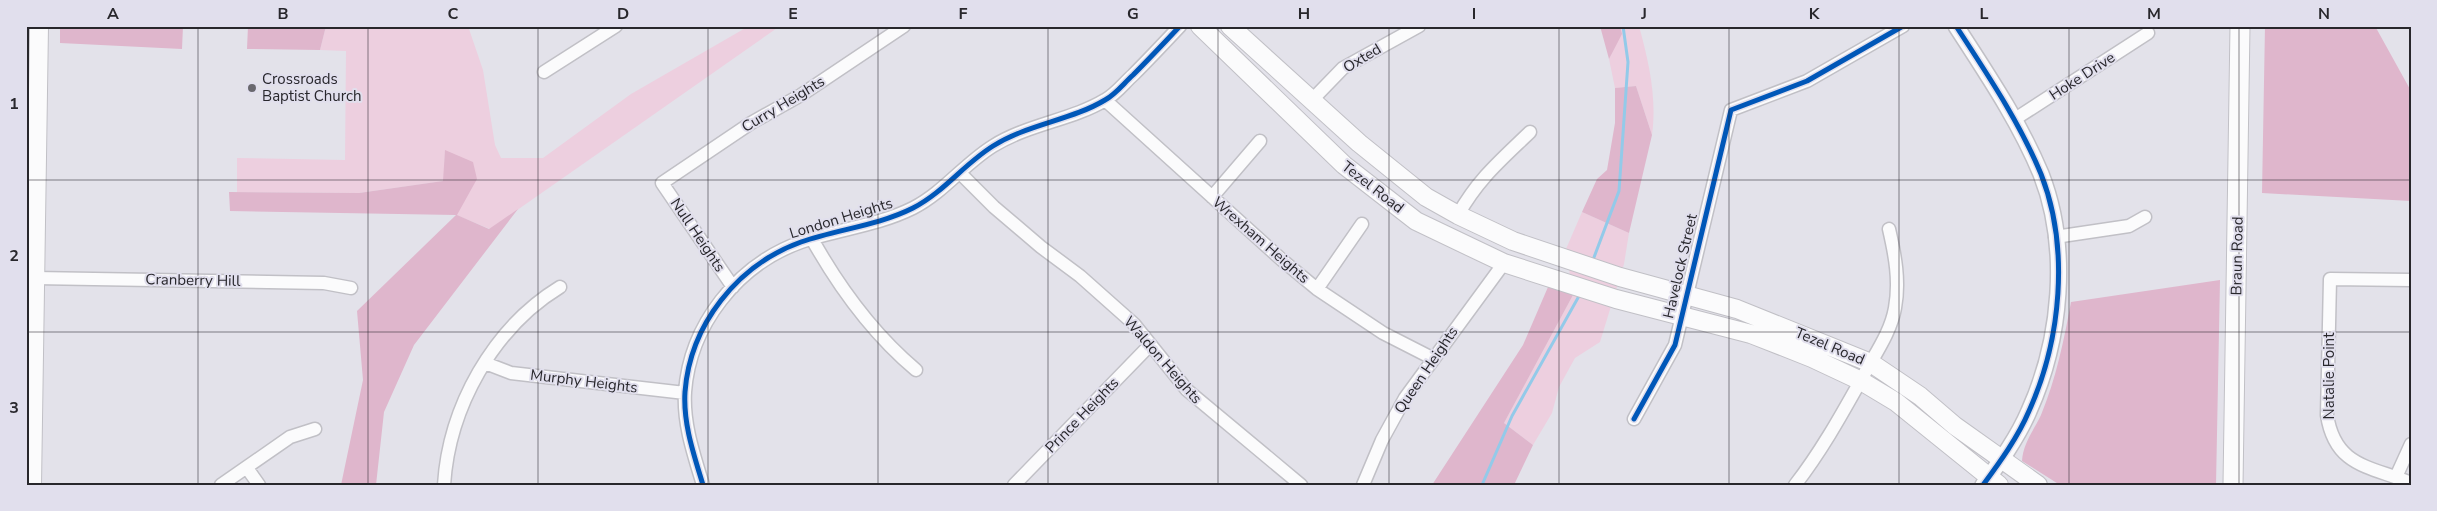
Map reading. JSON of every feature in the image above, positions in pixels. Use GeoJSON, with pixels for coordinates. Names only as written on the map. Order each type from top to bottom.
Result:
{"type":"FeatureCollection","features":[{"type":"Feature","properties":{"kind":"main road"},"geometry":{"type":"LineString","coordinates":[[32,485],[30,384],[35,278],[39,26]]}},
{"type":"Feature","properties":{"kind":"main road","name":"Tezel Road"},"geometry":{"type":"LineString","coordinates":[[1200,26],[1344,165],[1416,220],[1504,262],[1584,289],[1751,334],[1861,381],[1896,402],[1990,482]]}},
{"type":"Feature","properties":{"kind":"main road","name":"Tezel Road"},"geometry":{"type":"LineString","coordinates":[[1230,26],[1359,143],[1426,197],[1458,215],[1514,241],[1591,268],[1765,319],[1870,363],[1920,396],[2000,460],[2038,485]]}},
{"type":"Feature","properties":{"kind":"main road","name":"Braun Road"},"geometry":{"type":"LineString","coordinates":[[2233,485],[2240,26]]}},
{"type":"Feature","properties":{"kind":"street"},"geometry":{"type":"LineString","coordinates":[[544,72],[616,26]]}},
{"type":"Feature","properties":{"kind":"street","name":"Curry Heights"},"geometry":{"type":"LineString","coordinates":[[662,183],[751,123],[801,95],[904,26]]}},
{"type":"Feature","properties":{"kind":"street","name":"London Heights"},"geometry":{"type":"LineString","coordinates":[[702,485],[691,445],[685,410],[688,372],[699,338],[716,307],[733,287],[770,257],[812,239],[873,224],[906,211],[931,197],[978,156],[995,145],[1024,131],[1105,100],[1180,26]]}},
{"type":"Feature","properties":{"kind":"street","name":"Oxted"},"geometry":{"type":"LineString","coordinates":[[1312,100],[1343,68],[1419,26]]}},
{"type":"Feature","properties":{"kind":"street","name":"Havelock Street"},"geometry":{"type":"LineString","coordinates":[[1634,419],[1671,356],[1731,110],[1807,81],[1903,26]]}},
{"type":"Feature","properties":{"kind":"street"},"geometry":{"type":"LineString","coordinates":[[1956,26],[2015,119],[2042,176],[2058,260],[2057,307],[2044,375],[2029,412],[2000,460],[1990,482]]}},
{"type":"Feature","properties":{"kind":"street","name":"Hoke Drive"},"geometry":{"type":"LineString","coordinates":[[2015,119],[2148,33]]}},
{"type":"Feature","properties":{"kind":"street","name":"Wrexham Heights"},"geometry":{"type":"LineString","coordinates":[[1105,100],[1282,260],[1317,289],[1383,333],[1432,358]]}},
{"type":"Feature","properties":{"kind":"street"},"geometry":{"type":"LineString","coordinates":[[1458,215],[1483,177],[1530,132]]}},
{"type":"Feature","properties":{"kind":"street"},"geometry":{"type":"LineString","coordinates":[[1212,197],[1260,141]]}},
{"type":"Feature","properties":{"kind":"street","name":"Waldon Heights"},"geometry":{"type":"LineString","coordinates":[[960,173],[1027,236],[1099,292],[1134,324],[1187,390],[1301,485]]}},
{"type":"Feature","properties":{"kind":"street","name":"Null Heights"},"geometry":{"type":"LineString","coordinates":[[662,183],[733,287]]}},
{"type":"Feature","properties":{"kind":"street"},"geometry":{"type":"LineString","coordinates":[[2055,237],[2129,226],[2145,217]]}},
{"type":"Feature","properties":{"kind":"street"},"geometry":{"type":"LineString","coordinates":[[1317,289],[1362,224]]}},
{"type":"Feature","properties":{"kind":"street"},"geometry":{"type":"LineString","coordinates":[[1795,485],[1830,435],[1861,381],[1884,338],[1895,308],[1897,269],[1888,229]]}},
{"type":"Feature","properties":{"kind":"street"},"geometry":{"type":"LineString","coordinates":[[812,239],[831,273],[853,306],[879,336],[916,370]]}},
{"type":"Feature","properties":{"kind":"street","name":"Queen Heights"},"geometry":{"type":"LineString","coordinates":[[1363,485],[1382,440],[1404,398],[1504,262]]}},
{"type":"Feature","properties":{"kind":"street"},"geometry":{"type":"LineString","coordinates":[[1584,289],[1591,268]]}},
{"type":"Feature","properties":{"kind":"street","name":"Cranberry Hill"},"geometry":{"type":"LineString","coordinates":[[35,278],[324,282],[351,288]]}},
{"type":"Feature","properties":{"kind":"street","name":"Natalie Point"},"geometry":{"type":"LineString","coordinates":[[2411,280],[2330,279],[2327,415],[2329,431],[2335,445],[2345,456],[2356,463],[2411,484]]}},
{"type":"Feature","properties":{"kind":"street"},"geometry":{"type":"LineString","coordinates":[[444,485],[449,447],[457,420],[485,362],[518,319],[540,300],[560,287]]}},
{"type":"Feature","properties":{"kind":"street","name":"Prince Heights"},"geometry":{"type":"LineString","coordinates":[[1014,485],[1150,345]]}},
{"type":"Feature","properties":{"kind":"street","name":"Murphy Heights"},"geometry":{"type":"LineString","coordinates":[[485,362],[511,372],[685,393]]}},
{"type":"Feature","properties":{"kind":"street"},"geometry":{"type":"LineString","coordinates":[[221,485],[290,437],[315,430]]}},
{"type":"Feature","properties":{"kind":"street"},"geometry":{"type":"LineString","coordinates":[[2396,477],[2411,444]]}},
{"type":"Feature","properties":{"kind":"street"},"geometry":{"type":"LineString","coordinates":[[246,468],[259,485]]}},
{"type":"Feature","properties":{"kind":"shaded area"},"geometry":{"type":"Polygon","coordinates":[[[60,26],[183,26],[182,49],[60,43],[60,26]]]}},
{"type":"Feature","properties":{"kind":"shaded area"},"geometry":{"type":"Polygon","coordinates":[[[248,26],[326,26],[320,50],[247,49],[248,26]]]}},
{"type":"Feature","properties":{"kind":"shaded area"},"geometry":{"type":"Polygon","coordinates":[[[326,26],[468,26],[483,70],[495,145],[501,158],[543,158],[631,94],[749,26],[780,26],[490,229],[456,215],[445,151],[444,181],[359,193],[237,192],[237,158],[345,160],[346,51],[320,50],[326,26]]]}},
{"type":"Feature","properties":{"kind":"shaded area"},"geometry":{"type":"Polygon","coordinates":[[[1600,26],[1620,26],[1622,34],[1609,59],[1600,26]]]}},
{"type":"Feature","properties":{"kind":"shaded area"},"geometry":{"type":"Polygon","coordinates":[[[1620,26],[1639,26],[1653,94],[1652,135],[1636,86],[1615,88],[1609,59],[1621,34],[1620,26]]]}},
{"type":"Feature","properties":{"kind":"shaded area"},"geometry":{"type":"Polygon","coordinates":[[[2265,26],[2375,26],[2411,91],[2411,201],[2262,193],[2265,26]]]}},
{"type":"Feature","properties":{"kind":"shaded area"},"geometry":{"type":"Polygon","coordinates":[[[1636,86],[1652,135],[1629,233],[1582,212],[1597,179],[1607,170],[1615,123],[1615,88],[1636,86]]]}},
{"type":"Feature","properties":{"kind":"shaded area"},"geometry":{"type":"Polygon","coordinates":[[[445,150],[473,162],[477,179],[457,215],[489,229],[518,209],[414,345],[384,412],[376,485],[341,485],[363,380],[357,311],[456,215],[230,211],[229,192],[359,193],[443,181],[445,150]]]}},
{"type":"Feature","properties":{"kind":"shaded area"},"geometry":{"type":"Polygon","coordinates":[[[1582,212],[1629,233],[1624,264],[1600,342],[1575,358],[1559,387],[1552,413],[1533,445],[1504,423],[1573,295],[1566,249],[1582,212]]]}},
{"type":"Feature","properties":{"kind":"shaded area"},"geometry":{"type":"Polygon","coordinates":[[[2220,280],[2216,485],[2060,485],[2022,461],[2027,442],[2041,415],[2051,388],[2071,302],[2220,280]]]}},
{"type":"Feature","properties":{"kind":"shaded area"},"geometry":{"type":"Polygon","coordinates":[[[1548,287],[1573,295],[1504,423],[1533,445],[1514,485],[1432,485],[1523,345],[1548,287]]]}},
{"type":"Feature","properties":{"kind":"waterway"},"geometry":{"type":"LineString","coordinates":[[1593,260],[1619,191],[1628,62],[1623,26]]}},
{"type":"Feature","properties":{"kind":"waterway"},"geometry":{"type":"LineString","coordinates":[[1482,485],[1512,416],[1579,296]]}},
{"type":"Feature","properties":{"kind":"cycle path"},"geometry":{"type":"LineString","coordinates":[[703,485],[690,439],[686,416],[685,392],[689,367],[696,344],[707,321],[721,300],[737,282],[778,252],[801,242],[886,219],[913,208],[934,194],[993,146],[1021,132],[1078,113],[1105,100],[1113,95],[1180,26]]}},
{"type":"Feature","properties":{"kind":"cycle path"},"geometry":{"type":"LineString","coordinates":[[1634,419],[1675,345],[1731,110],[1807,81],[1903,26]]}},
{"type":"Feature","properties":{"kind":"cycle path"},"geometry":{"type":"LineString","coordinates":[[1956,26],[2013,117],[2041,174],[2056,232],[2058,263],[2058,294],[2055,324],[2040,383],[2020,430],[1983,485]]}},
{"type":"Feature","properties":{"kind":"place","name":"Crossroads Baptist Church"},"geometry":{"type":"Point","coordinates":[252,88]}}]}
